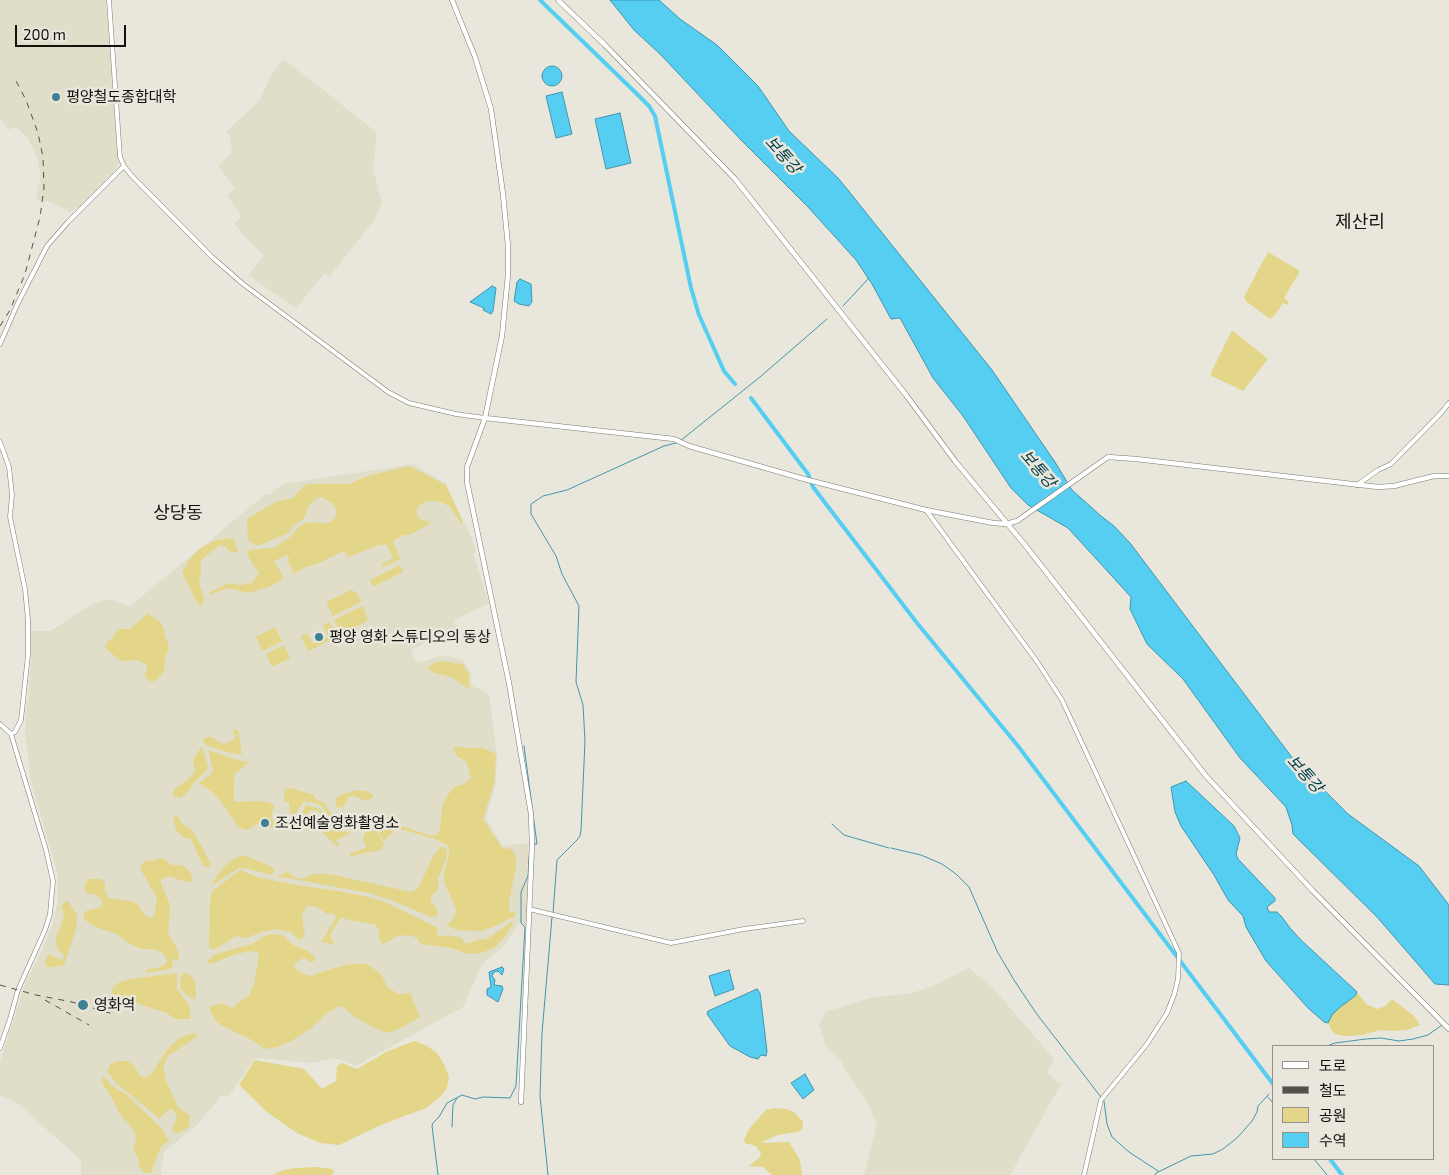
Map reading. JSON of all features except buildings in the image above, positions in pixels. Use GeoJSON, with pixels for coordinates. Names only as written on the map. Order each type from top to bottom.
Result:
{"type":"FeatureCollection","features":[{"type":"Feature","properties":{"kind":"main road"},"geometry":{"type":"LineString","coordinates":[[452,0],[475,57],[491,109],[508,246],[508,275],[502,336],[485,418],[467,467],[466,482],[509,683],[531,814],[532,845],[521,1102]]}},
{"type":"Feature","properties":{"kind":"main road"},"geometry":{"type":"LineString","coordinates":[[558,0],[735,179],[1206,776],[1312,890],[1447,1027]]}},
{"type":"Feature","properties":{"kind":"main road"},"geometry":{"type":"LineString","coordinates":[[485,418],[674,439],[684,444],[815,482],[926,510],[993,524],[1006,524],[1017,521],[1108,457],[1136,458],[1384,488],[1434,476],[1449,476]]}},
{"type":"Feature","properties":{"kind":"street"},"geometry":{"type":"LineString","coordinates":[[109,0],[120,157],[124,166],[228,272],[388,392],[409,403],[456,414],[485,418]]}},
{"type":"Feature","properties":{"kind":"street"},"geometry":{"type":"LineString","coordinates":[[0,344],[17,305],[47,246],[68,222],[124,166]]}},
{"type":"Feature","properties":{"kind":"street"},"geometry":{"type":"LineString","coordinates":[[1357,485],[1378,470],[1391,464],[1449,403]]}},
{"type":"Feature","properties":{"kind":"street"},"geometry":{"type":"LineString","coordinates":[[0,442],[9,466],[12,495],[10,517],[23,580],[28,620],[28,655],[21,720],[15,732],[11,734]]}},
{"type":"Feature","properties":{"kind":"street"},"geometry":{"type":"LineString","coordinates":[[926,510],[1062,700],[1176,946],[1179,957],[1178,979],[1167,1013],[1147,1044],[1102,1098],[1084,1175]]}},
{"type":"Feature","properties":{"kind":"street"},"geometry":{"type":"LineString","coordinates":[[0,724],[11,734],[46,850],[53,881],[50,914],[45,930],[18,990],[0,1048]]}},
{"type":"Feature","properties":{"kind":"street"},"geometry":{"type":"LineString","coordinates":[[528,909],[672,943],[744,929],[803,921]]}},
{"type":"Feature","properties":{"kind":"shaded area","name":"평양철도종합대학"},"geometry":{"type":"Polygon","coordinates":[[[0,0],[106,0],[118,164],[115,170],[80,206],[70,212],[51,202],[36,199],[41,174],[37,158],[28,138],[17,128],[8,130],[0,118],[0,0]]]}},
{"type":"Feature","properties":{"kind":"shaded area"},"geometry":{"type":"Polygon","coordinates":[[[283,59],[377,133],[373,169],[382,202],[375,219],[329,277],[324,274],[296,308],[248,275],[264,255],[234,224],[242,216],[227,196],[235,189],[218,166],[232,152],[230,136],[226,132],[260,100],[272,74],[283,59]]]}},
{"type":"Feature","properties":{"kind":"shaded area","name":"조선예술영화촬영소"},"geometry":{"type":"Polygon","coordinates":[[[413,464],[446,484],[472,539],[476,552],[473,553],[489,603],[454,620],[456,628],[448,629],[443,634],[411,650],[417,663],[445,655],[462,660],[469,669],[472,677],[471,682],[474,687],[489,695],[497,755],[496,783],[486,819],[503,846],[528,843],[527,929],[520,922],[503,947],[482,964],[463,1007],[356,1066],[335,1058],[312,1063],[255,1058],[229,1096],[221,1096],[199,1123],[164,1152],[161,1175],[81,1175],[81,1160],[17,1103],[0,1095],[0,1061],[25,984],[53,923],[58,900],[58,877],[31,783],[25,732],[31,662],[31,631],[50,631],[92,604],[110,599],[130,606],[266,494],[269,495],[283,484],[413,464]]]}},
{"type":"Feature","properties":{"kind":"shaded area"},"geometry":{"type":"Polygon","coordinates":[[[969,968],[993,988],[1054,1059],[1049,1067],[1048,1074],[1061,1084],[1010,1175],[864,1175],[877,1125],[866,1100],[844,1068],[843,1062],[827,1049],[819,1025],[825,1012],[873,997],[909,994],[935,985],[969,968]]]}},
{"type":"Feature","properties":{"kind":"green space"},"geometry":{"type":"Polygon","coordinates":[[[1268,252],[1300,271],[1284,298],[1289,302],[1287,305],[1283,303],[1270,319],[1246,301],[1244,297],[1268,252]]]}},
{"type":"Feature","properties":{"kind":"green space"},"geometry":{"type":"Polygon","coordinates":[[[1232,330],[1268,359],[1243,391],[1210,375],[1232,330]]]}},
{"type":"Feature","properties":{"kind":"green space"},"geometry":{"type":"Polygon","coordinates":[[[409,466],[446,485],[463,522],[461,523],[450,507],[441,502],[428,501],[417,508],[417,512],[418,517],[429,521],[430,524],[409,535],[396,539],[393,542],[400,559],[383,567],[381,565],[393,558],[387,545],[379,545],[348,557],[344,551],[294,574],[287,555],[274,561],[284,578],[269,587],[248,593],[227,588],[210,595],[210,592],[229,583],[240,585],[252,583],[259,573],[247,555],[249,550],[274,548],[289,538],[301,525],[309,522],[329,523],[337,514],[331,502],[319,497],[309,506],[304,518],[293,526],[288,533],[260,545],[255,545],[248,540],[247,520],[250,517],[276,502],[293,498],[308,484],[349,484],[367,476],[409,466]]]}},
{"type":"Feature","properties":{"kind":"green space"},"geometry":{"type":"Polygon","coordinates":[[[229,538],[234,540],[238,552],[233,553],[220,545],[201,560],[199,583],[204,598],[201,606],[195,599],[182,572],[190,559],[201,548],[214,541],[229,538]]]}},
{"type":"Feature","properties":{"kind":"green space"},"geometry":{"type":"Polygon","coordinates":[[[400,565],[403,572],[373,587],[370,580],[400,565]]]}},
{"type":"Feature","properties":{"kind":"green space"},"geometry":{"type":"Polygon","coordinates":[[[351,590],[356,592],[361,602],[333,616],[326,602],[351,590]]]}},
{"type":"Feature","properties":{"kind":"green space"},"geometry":{"type":"Polygon","coordinates":[[[363,606],[368,620],[342,635],[334,620],[363,606]]]}},
{"type":"Feature","properties":{"kind":"green space"},"geometry":{"type":"Polygon","coordinates":[[[147,614],[162,624],[169,648],[165,659],[164,672],[155,681],[149,681],[145,676],[147,664],[136,660],[119,660],[105,647],[118,629],[130,629],[147,614]]]}},
{"type":"Feature","properties":{"kind":"green space"},"geometry":{"type":"Polygon","coordinates":[[[330,622],[337,637],[308,651],[301,636],[307,633],[313,644],[328,637],[323,625],[330,622]]]}},
{"type":"Feature","properties":{"kind":"green space"},"geometry":{"type":"Polygon","coordinates":[[[275,627],[282,641],[262,651],[256,637],[275,627]]]}},
{"type":"Feature","properties":{"kind":"green space"},"geometry":{"type":"Polygon","coordinates":[[[281,646],[285,647],[290,658],[272,667],[266,654],[281,646]]]}},
{"type":"Feature","properties":{"kind":"green space"},"geometry":{"type":"Polygon","coordinates":[[[443,661],[464,666],[469,674],[469,689],[451,677],[431,672],[428,668],[434,663],[443,661]]]}},
{"type":"Feature","properties":{"kind":"green space"},"geometry":{"type":"Polygon","coordinates":[[[235,729],[238,730],[242,754],[235,754],[205,745],[203,738],[212,737],[222,744],[228,743],[236,736],[233,731],[235,729]]]}},
{"type":"Feature","properties":{"kind":"green space"},"geometry":{"type":"Polygon","coordinates":[[[202,746],[208,766],[207,770],[197,779],[186,794],[180,798],[172,795],[175,789],[193,775],[195,771],[193,760],[202,746]]]}},
{"type":"Feature","properties":{"kind":"green space"},"geometry":{"type":"Polygon","coordinates":[[[457,746],[483,748],[496,754],[494,783],[483,819],[502,848],[512,849],[517,861],[509,902],[510,912],[516,913],[515,916],[491,928],[480,931],[457,930],[447,926],[454,917],[456,910],[444,881],[444,873],[450,852],[447,845],[435,839],[397,828],[395,824],[430,835],[437,835],[440,829],[445,799],[454,787],[466,783],[471,778],[467,762],[457,756],[453,748],[457,746]]]}},
{"type":"Feature","properties":{"kind":"green space"},"geometry":{"type":"Polygon","coordinates":[[[208,750],[248,762],[236,773],[234,778],[234,802],[268,802],[274,806],[271,819],[277,821],[277,826],[274,828],[257,824],[247,830],[238,827],[222,803],[212,792],[199,783],[211,774],[213,770],[208,750]]]}},
{"type":"Feature","properties":{"kind":"green space"},"geometry":{"type":"Polygon","coordinates":[[[290,788],[315,795],[314,798],[324,803],[339,825],[334,824],[323,807],[313,802],[303,802],[296,813],[291,816],[289,802],[285,802],[284,797],[285,789],[290,788]]]}},
{"type":"Feature","properties":{"kind":"green space"},"geometry":{"type":"Polygon","coordinates":[[[358,790],[369,792],[374,797],[365,801],[355,796],[350,796],[342,808],[336,807],[336,798],[342,794],[358,790]]]}},
{"type":"Feature","properties":{"kind":"green space"},"geometry":{"type":"Polygon","coordinates":[[[306,805],[320,809],[330,826],[339,831],[348,832],[349,834],[336,840],[339,845],[338,847],[323,833],[322,819],[318,811],[309,811],[311,830],[308,831],[304,824],[303,811],[306,805]]]}},
{"type":"Feature","properties":{"kind":"green space"},"geometry":{"type":"Polygon","coordinates":[[[377,813],[384,817],[394,830],[385,840],[383,840],[377,827],[366,820],[377,813]]]}},
{"type":"Feature","properties":{"kind":"green space"},"geometry":{"type":"Polygon","coordinates":[[[177,816],[183,824],[192,830],[211,864],[208,868],[203,865],[191,839],[185,838],[176,830],[173,817],[177,816]]]}},
{"type":"Feature","properties":{"kind":"green space"},"geometry":{"type":"Polygon","coordinates":[[[365,822],[375,828],[384,842],[381,850],[350,857],[350,854],[367,847],[363,840],[367,827],[365,822]]]}},
{"type":"Feature","properties":{"kind":"green space"},"geometry":{"type":"Polygon","coordinates":[[[441,847],[444,847],[447,851],[447,856],[438,879],[438,890],[431,896],[431,901],[437,908],[437,916],[432,917],[369,893],[277,876],[287,872],[296,878],[303,879],[314,874],[329,874],[412,892],[419,887],[433,856],[441,847]]]}},
{"type":"Feature","properties":{"kind":"green space"},"geometry":{"type":"Polygon","coordinates":[[[243,855],[273,867],[274,872],[271,875],[239,868],[211,886],[221,870],[231,860],[243,855]]]}},
{"type":"Feature","properties":{"kind":"green space"},"geometry":{"type":"Polygon","coordinates":[[[159,858],[172,865],[181,865],[186,868],[194,881],[186,882],[169,876],[161,880],[170,905],[168,933],[177,949],[179,957],[178,960],[173,959],[172,967],[169,969],[149,973],[146,972],[148,969],[157,968],[165,964],[167,961],[165,956],[153,949],[141,949],[128,943],[116,934],[96,927],[84,919],[86,911],[101,907],[103,902],[97,895],[86,893],[84,887],[88,879],[100,879],[105,883],[105,892],[109,898],[133,902],[138,905],[145,915],[150,918],[153,917],[157,898],[140,866],[147,860],[153,861],[159,858]]]}},
{"type":"Feature","properties":{"kind":"green space"},"geometry":{"type":"Polygon","coordinates":[[[240,870],[257,877],[383,901],[438,928],[436,935],[460,937],[466,944],[481,939],[486,940],[514,922],[504,938],[494,948],[481,953],[468,954],[451,948],[421,944],[417,938],[409,935],[398,936],[383,944],[379,939],[379,930],[376,925],[340,918],[330,935],[334,944],[331,945],[327,942],[321,943],[336,917],[334,914],[325,913],[319,908],[308,905],[302,915],[305,936],[299,940],[291,932],[277,929],[261,932],[247,938],[236,936],[216,949],[211,949],[209,947],[211,895],[214,890],[240,870]]]}},
{"type":"Feature","properties":{"kind":"green space"},"geometry":{"type":"Polygon","coordinates":[[[67,900],[77,915],[76,929],[64,965],[48,968],[45,963],[48,954],[62,960],[64,955],[57,949],[56,938],[64,913],[61,907],[67,900]]]}},
{"type":"Feature","properties":{"kind":"green space"},"geometry":{"type":"Polygon","coordinates":[[[276,934],[284,936],[293,945],[308,951],[315,957],[316,960],[311,962],[304,958],[296,962],[294,966],[303,974],[311,976],[351,964],[367,964],[381,974],[388,988],[399,994],[410,993],[420,1017],[388,1033],[376,1029],[355,1017],[342,1006],[327,1013],[311,1028],[293,1040],[278,1047],[265,1049],[252,1040],[221,1025],[216,1021],[210,1011],[210,1007],[221,1003],[232,1008],[249,995],[254,984],[259,957],[257,952],[250,951],[233,955],[214,963],[207,961],[216,954],[252,944],[267,935],[276,934]]]}},
{"type":"Feature","properties":{"kind":"green space"},"geometry":{"type":"Polygon","coordinates":[[[186,972],[194,980],[195,1000],[181,989],[182,974],[186,972]]]}},
{"type":"Feature","properties":{"kind":"green space"},"geometry":{"type":"Polygon","coordinates":[[[177,973],[177,989],[189,1005],[191,1019],[175,1019],[167,1013],[113,996],[111,990],[118,983],[131,979],[177,973]]]}},
{"type":"Feature","properties":{"kind":"green space"},"geometry":{"type":"Polygon","coordinates":[[[1357,992],[1366,1004],[1377,1009],[1386,1006],[1392,999],[1414,1016],[1420,1025],[1407,1030],[1380,1030],[1362,1035],[1345,1036],[1335,1034],[1328,1023],[1332,1015],[1355,996],[1357,992]]]}},
{"type":"Feature","properties":{"kind":"green space"},"geometry":{"type":"Polygon","coordinates":[[[196,1033],[197,1037],[168,1056],[163,1067],[167,1083],[178,1107],[190,1116],[189,1127],[179,1133],[172,1131],[177,1115],[171,1108],[159,1118],[116,1083],[107,1071],[111,1064],[116,1061],[128,1061],[135,1067],[140,1076],[146,1078],[152,1073],[166,1051],[180,1037],[196,1033]]]}},
{"type":"Feature","properties":{"kind":"green space"},"geometry":{"type":"Polygon","coordinates":[[[414,1041],[427,1046],[437,1053],[449,1077],[447,1088],[440,1097],[426,1108],[381,1125],[339,1145],[320,1143],[297,1133],[268,1113],[239,1085],[255,1060],[304,1069],[322,1089],[336,1081],[337,1066],[342,1063],[357,1069],[386,1052],[414,1041]]]}},
{"type":"Feature","properties":{"kind":"green space"},"geometry":{"type":"Polygon","coordinates":[[[103,1076],[112,1086],[126,1094],[161,1128],[169,1140],[160,1148],[151,1173],[145,1173],[138,1165],[138,1158],[133,1148],[136,1141],[135,1131],[120,1114],[108,1091],[102,1084],[103,1076]]]}},
{"type":"Feature","properties":{"kind":"green space"},"geometry":{"type":"Polygon","coordinates":[[[775,1108],[787,1109],[795,1113],[803,1122],[803,1128],[798,1132],[778,1135],[760,1143],[789,1142],[800,1160],[802,1175],[772,1175],[763,1167],[749,1166],[761,1154],[756,1146],[745,1143],[744,1140],[749,1129],[766,1110],[775,1108]]]}},
{"type":"Feature","properties":{"kind":"green space"},"geometry":{"type":"Polygon","coordinates":[[[317,1167],[334,1171],[332,1175],[272,1175],[283,1170],[317,1167]]]}},
{"type":"Feature","properties":{"kind":"water","name":"보통강"},"geometry":{"type":"Polygon","coordinates":[[[610,0],[659,0],[680,19],[717,45],[758,86],[789,131],[839,179],[992,370],[1072,490],[1114,526],[1130,543],[1294,760],[1348,814],[1419,866],[1449,905],[1449,985],[1435,984],[1377,917],[1293,834],[1286,807],[1240,758],[1183,679],[1147,644],[1130,609],[1131,597],[1068,528],[1028,505],[1011,488],[963,416],[933,378],[900,318],[891,319],[872,284],[856,260],[808,207],[741,140],[661,55],[634,30],[610,0]]]}},
{"type":"Feature","properties":{"kind":"water"},"geometry":{"type":"Polygon","coordinates":[[[548,66],[556,66],[562,72],[562,80],[556,86],[548,86],[542,80],[542,72],[548,66]]]}},
{"type":"Feature","properties":{"kind":"water"},"geometry":{"type":"Polygon","coordinates":[[[562,92],[572,134],[556,138],[546,96],[562,92]]]}},
{"type":"Feature","properties":{"kind":"water"},"geometry":{"type":"Polygon","coordinates":[[[620,113],[631,163],[606,169],[595,119],[620,113]]]}},
{"type":"Feature","properties":{"kind":"water"},"geometry":{"type":"Polygon","coordinates":[[[520,279],[531,284],[532,302],[529,306],[514,301],[517,282],[520,279]]]}},
{"type":"Feature","properties":{"kind":"water"},"geometry":{"type":"Polygon","coordinates":[[[492,286],[496,288],[491,314],[483,310],[484,308],[470,302],[492,286]]]}},
{"type":"Feature","properties":{"kind":"water"},"geometry":{"type":"Polygon","coordinates":[[[1186,781],[1234,826],[1240,838],[1236,854],[1238,859],[1275,898],[1275,901],[1267,907],[1269,912],[1277,912],[1301,940],[1357,992],[1355,996],[1332,1015],[1328,1023],[1324,1022],[1308,1008],[1266,961],[1246,927],[1243,916],[1228,900],[1214,875],[1181,826],[1175,812],[1171,787],[1186,781]]]}},
{"type":"Feature","properties":{"kind":"water"},"geometry":{"type":"Polygon","coordinates":[[[502,967],[504,969],[502,975],[498,971],[494,972],[492,976],[495,980],[494,985],[502,986],[503,989],[498,1002],[487,995],[487,989],[491,987],[489,972],[502,967]]]}},
{"type":"Feature","properties":{"kind":"water"},"geometry":{"type":"Polygon","coordinates":[[[729,970],[734,989],[715,996],[709,976],[729,970]]]}},
{"type":"Feature","properties":{"kind":"water"},"geometry":{"type":"Polygon","coordinates":[[[757,989],[760,993],[767,1051],[766,1056],[761,1055],[758,1059],[750,1057],[730,1046],[707,1014],[708,1011],[757,989]]]}},
{"type":"Feature","properties":{"kind":"water"},"geometry":{"type":"Polygon","coordinates":[[[805,1074],[814,1090],[803,1099],[791,1083],[805,1074]]]}},
{"type":"Feature","properties":{"kind":"waterway"},"geometry":{"type":"LineString","coordinates":[[540,0],[649,106],[655,116],[691,288],[699,315],[724,371],[735,384]]}},
{"type":"Feature","properties":{"kind":"waterway"},"geometry":{"type":"LineString","coordinates":[[843,306],[869,278]]}},
{"type":"Feature","properties":{"kind":"waterway"},"geometry":{"type":"LineString","coordinates":[[680,441],[760,377],[827,319]]}},
{"type":"Feature","properties":{"kind":"waterway"},"geometry":{"type":"LineString","coordinates":[[751,398],[808,474],[813,487],[917,623],[1018,746],[1272,1083]]}},
{"type":"Feature","properties":{"kind":"waterway"},"geometry":{"type":"LineString","coordinates":[[553,913],[557,860],[577,840],[581,830],[585,741],[583,705],[576,682],[579,606],[562,574],[556,556],[531,514],[531,504],[543,496],[567,490],[664,446],[676,443]]}},
{"type":"Feature","properties":{"kind":"waterway"},"geometry":{"type":"LineString","coordinates":[[524,746],[537,844],[534,844]]}},
{"type":"Feature","properties":{"kind":"waterway"},"geometry":{"type":"LineString","coordinates":[[832,824],[844,835],[889,848]]}},
{"type":"Feature","properties":{"kind":"waterway"},"geometry":{"type":"LineString","coordinates":[[438,1175],[432,1126],[447,1103],[462,1095],[475,1099],[483,1097],[510,1098],[516,1086],[525,927],[521,923],[521,892],[528,876],[530,844]]}},
{"type":"Feature","properties":{"kind":"waterway"},"geometry":{"type":"LineString","coordinates":[[891,848],[921,855],[942,864],[969,887],[997,951],[1014,980],[1036,1013],[1104,1101],[1107,1124],[1112,1137],[1129,1152],[1158,1171]]}},
{"type":"Feature","properties":{"kind":"waterway"},"geometry":{"type":"LineString","coordinates":[[548,1175],[540,1096],[542,1033],[552,917]]}},
{"type":"Feature","properties":{"kind":"waterway"},"geometry":{"type":"LineString","coordinates":[[1330,1045],[1366,1039],[1381,1038],[1399,1041],[1413,1039],[1428,1035],[1442,1025]]}},
{"type":"Feature","properties":{"kind":"waterway"},"geometry":{"type":"LineString","coordinates":[[1155,1175],[1191,1156],[1213,1154],[1223,1149],[1237,1138],[1252,1121],[1258,1106],[1269,1094]]}},
{"type":"Feature","properties":{"kind":"waterway"},"geometry":{"type":"LineString","coordinates":[[1268,1097],[1272,1102]]}},
{"type":"Feature","properties":{"kind":"waterway"},"geometry":{"type":"LineString","coordinates":[[452,1127],[453,1105],[457,1098]]}},
{"type":"Feature","properties":{"kind":"waterway"},"geometry":{"type":"LineString","coordinates":[[1315,1160],[1327,1175]]}},
{"type":"Feature","properties":{"kind":"waterway"},"geometry":{"type":"LineString","coordinates":[[1331,1160],[1342,1175]]}},
{"type":"Feature","properties":{"kind":"railway"},"geometry":{"type":"LineString","coordinates":[[0,326],[10,310],[25,274],[40,217],[44,188],[43,157],[38,133],[26,100],[14,77]]}},
{"type":"Feature","properties":{"kind":"railway"},"geometry":{"type":"LineString","coordinates":[[0,985],[113,1014]]}},
{"type":"Feature","properties":{"kind":"railway"},"geometry":{"type":"LineString","coordinates":[[45,1000],[89,1025]]}},
{"type":"Feature","properties":{"kind":"place","name":"평양철도종합대학"},"geometry":{"type":"Point","coordinates":[56,97]}},
{"type":"Feature","properties":{"kind":"place","name":"평양 영화 스튜디오의 동상"},"geometry":{"type":"Point","coordinates":[319,637]}},
{"type":"Feature","properties":{"kind":"place","name":"조선예술영화촬영소"},"geometry":{"type":"Point","coordinates":[265,823]}},
{"type":"Feature","properties":{"kind":"place","name":"영화역"},"geometry":{"type":"Point","coordinates":[83,1005]}},
{"type":"Feature","properties":{"kind":"district","name":"제산리"},"geometry":{"type":"Point","coordinates":[1360,222]}},
{"type":"Feature","properties":{"kind":"district","name":"상당동"},"geometry":{"type":"Point","coordinates":[178,513]}}]}
